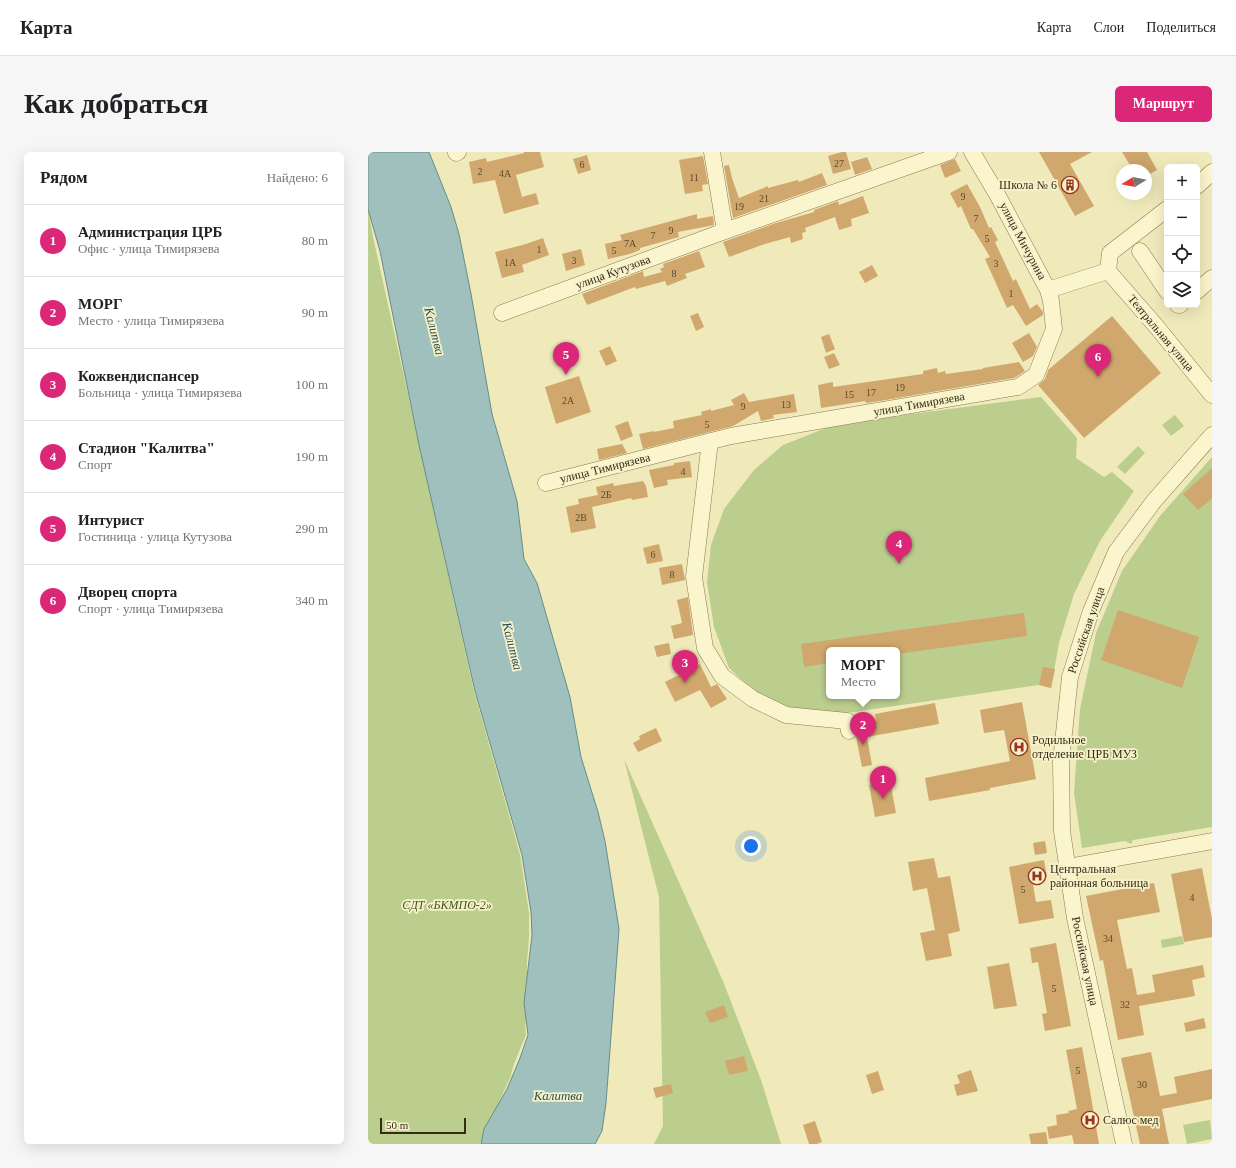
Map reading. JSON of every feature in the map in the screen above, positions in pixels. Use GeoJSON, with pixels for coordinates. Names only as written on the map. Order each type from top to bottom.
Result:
{"type":"FeatureCollection","features":[{"type":"Feature","properties":{"kind":"street"},"geometry":{"type":"LineString","coordinates":[[712,152],[725,231]]}},
{"type":"Feature","properties":{"kind":"street","name":"улица Кутузова"},"geometry":{"type":"LineString","coordinates":[[502,313],[725,231],[949,152]]}},
{"type":"Feature","properties":{"kind":"street","name":"улица Мичурина"},"geometry":{"type":"LineString","coordinates":[[972,152],[998,196],[1048,290]]}},
{"type":"Feature","properties":{"kind":"street"},"geometry":{"type":"LineString","coordinates":[[1048,290],[1108,270],[1110,254],[1164,211]]}},
{"type":"Feature","properties":{"kind":"street"},"geometry":{"type":"LineString","coordinates":[[1140,251],[1164,287]]}},
{"type":"Feature","properties":{"kind":"street","name":"Театральная улица"},"geometry":{"type":"LineString","coordinates":[[1108,270],[1212,395]]}},
{"type":"Feature","properties":{"kind":"street"},"geometry":{"type":"LineString","coordinates":[[1200,288],[1212,278]]}},
{"type":"Feature","properties":{"kind":"street","name":"улица Тимирязева"},"geometry":{"type":"LineString","coordinates":[[546,483],[731,436],[1018,387],[1036,375],[1054,330],[1051,301],[1048,290]]}},
{"type":"Feature","properties":{"kind":"street","name":"Российская улица"},"geometry":{"type":"LineString","coordinates":[[1124,1144],[1075,918],[1062,831],[1061,761],[1070,677],[1091,611],[1116,552],[1154,501],[1212,435]]}},
{"type":"Feature","properties":{"kind":"street"},"geometry":{"type":"LineString","coordinates":[[710,441],[694,577],[705,648],[722,676],[753,699],[786,714],[847,721],[848,731]]}},
{"type":"Feature","properties":{"kind":"street"},"geometry":{"type":"LineString","coordinates":[[1067,867],[1212,841]]}},
{"type":"Feature","properties":{"kind":"green space","name":"СДТ «БКМПО-2»"},"geometry":{"type":"Polygon","coordinates":[[[368,207],[373,237],[474,691],[520,854],[529,913],[527,1017],[525,1025],[526,1035],[510,1078],[480,1144],[368,1144],[368,207]]]}},
{"type":"Feature","properties":{"kind":"green space"},"geometry":{"type":"Polygon","coordinates":[[[1041,397],[1077,438],[1076,458],[1104,477],[1112,472],[1134,491],[1100,541],[1074,594],[1059,643],[1051,688],[1039,685],[847,713],[823,714],[800,712],[754,691],[729,668],[714,627],[707,582],[711,545],[724,509],[754,470],[783,445],[836,424],[1041,397]]]}},
{"type":"Feature","properties":{"kind":"green space"},"geometry":{"type":"Polygon","coordinates":[[[1175,415],[1184,426],[1171,436],[1162,425],[1175,415]]]}},
{"type":"Feature","properties":{"kind":"green space"},"geometry":{"type":"Polygon","coordinates":[[[1138,446],[1145,453],[1125,474],[1117,467],[1138,446]]]}},
{"type":"Feature","properties":{"kind":"green space"},"geometry":{"type":"Polygon","coordinates":[[[1212,457],[1212,827],[1133,840],[1131,844],[1125,841],[1082,848],[1074,793],[1080,709],[1096,633],[1122,571],[1160,516],[1212,457]]]}},
{"type":"Feature","properties":{"kind":"green space"},"geometry":{"type":"Polygon","coordinates":[[[624,759],[723,981],[761,1080],[781,1144],[654,1144],[663,1126],[659,897],[624,759]]]}},
{"type":"Feature","properties":{"kind":"green space"},"geometry":{"type":"Polygon","coordinates":[[[1182,936],[1184,944],[1162,948],[1161,940],[1182,936]]]}},
{"type":"Feature","properties":{"kind":"green space"},"geometry":{"type":"Polygon","coordinates":[[[1210,1120],[1212,1139],[1187,1144],[1183,1125],[1210,1120]]]}},
{"type":"Feature","properties":{"kind":"water","name":"Калитва"},"geometry":{"type":"Polygon","coordinates":[[[368,152],[429,152],[451,207],[459,234],[471,294],[492,414],[517,501],[524,559],[537,583],[570,697],[581,757],[598,812],[605,841],[619,929],[606,1103],[602,1131],[595,1144],[481,1144],[484,1129],[507,1089],[528,1035],[524,1003],[532,935],[531,912],[522,855],[475,691],[419,445],[380,251],[368,209],[368,152]]]}},
{"type":"Feature","properties":{"kind":"building"},"geometry":{"type":"Polygon","coordinates":[[[524,152],[540,152],[544,167],[516,175],[522,197],[536,193],[539,204],[504,214],[495,180],[473,184],[469,162],[486,158],[487,162],[524,152]]]}},
{"type":"Feature","properties":{"kind":"building"},"geometry":{"type":"Polygon","coordinates":[[[846,152],[851,169],[833,174],[828,156],[846,152]]]}},
{"type":"Feature","properties":{"kind":"building","name":"Школа № 6"},"geometry":{"type":"Polygon","coordinates":[[[1039,152],[1092,152],[1070,164],[1094,206],[1075,216],[1039,152]]]}},
{"type":"Feature","properties":{"kind":"building"},"geometry":{"type":"Polygon","coordinates":[[[1122,152],[1147,152],[1157,170],[1152,173],[1152,164],[1129,164],[1122,152]]]}},
{"type":"Feature","properties":{"kind":"building"},"geometry":{"type":"Polygon","coordinates":[[[587,155],[591,170],[578,174],[573,159],[587,155]]]}},
{"type":"Feature","properties":{"kind":"building"},"geometry":{"type":"Polygon","coordinates":[[[703,156],[708,184],[702,185],[703,191],[685,194],[679,160],[703,156]]]}},
{"type":"Feature","properties":{"kind":"building"},"geometry":{"type":"Polygon","coordinates":[[[867,157],[872,169],[855,175],[851,162],[867,157]]]}},
{"type":"Feature","properties":{"kind":"building"},"geometry":{"type":"Polygon","coordinates":[[[955,159],[961,171],[945,178],[940,165],[955,159]]]}},
{"type":"Feature","properties":{"kind":"building"},"geometry":{"type":"Polygon","coordinates":[[[729,165],[739,198],[768,186],[768,188],[798,180],[799,182],[822,173],[827,185],[733,218],[724,166],[729,165]]]}},
{"type":"Feature","properties":{"kind":"building"},"geometry":{"type":"Polygon","coordinates":[[[967,184],[980,207],[989,228],[991,227],[998,240],[995,242],[1013,281],[1016,279],[1030,309],[1037,304],[1043,312],[1043,315],[1026,326],[1013,305],[1007,308],[985,259],[990,257],[973,229],[971,229],[961,206],[958,208],[950,193],[967,184]]]}},
{"type":"Feature","properties":{"kind":"building"},"geometry":{"type":"Polygon","coordinates":[[[863,196],[869,213],[851,219],[852,226],[839,230],[835,217],[805,228],[806,232],[802,233],[803,239],[791,243],[790,237],[729,257],[723,242],[776,223],[814,212],[814,210],[838,201],[839,205],[863,196]]]}},
{"type":"Feature","properties":{"kind":"building"},"geometry":{"type":"Polygon","coordinates":[[[697,214],[697,219],[713,216],[714,225],[678,232],[679,237],[640,248],[640,250],[630,254],[608,259],[605,244],[622,240],[620,235],[697,214]]]}},
{"type":"Feature","properties":{"kind":"building"},"geometry":{"type":"Polygon","coordinates":[[[543,238],[549,255],[522,265],[524,272],[502,278],[495,252],[543,238]]]}},
{"type":"Feature","properties":{"kind":"building"},"geometry":{"type":"Polygon","coordinates":[[[581,249],[585,265],[566,271],[562,254],[581,249]]]}},
{"type":"Feature","properties":{"kind":"building"},"geometry":{"type":"Polygon","coordinates":[[[699,251],[705,267],[685,274],[687,278],[667,286],[665,281],[636,289],[635,287],[587,305],[582,294],[643,271],[644,277],[662,272],[660,269],[664,267],[663,264],[699,251]]]}},
{"type":"Feature","properties":{"kind":"building"},"geometry":{"type":"Polygon","coordinates":[[[872,265],[878,276],[865,283],[859,272],[872,265]]]}},
{"type":"Feature","properties":{"kind":"building"},"geometry":{"type":"Polygon","coordinates":[[[698,313],[704,327],[696,331],[690,316],[698,313]]]}},
{"type":"Feature","properties":{"kind":"building"},"geometry":{"type":"Polygon","coordinates":[[[1112,316],[1161,373],[1084,438],[1038,385],[1045,379],[1048,370],[1112,316]]]}},
{"type":"Feature","properties":{"kind":"building"},"geometry":{"type":"Polygon","coordinates":[[[1029,333],[1037,347],[1033,356],[1023,362],[1012,343],[1029,333]]]}},
{"type":"Feature","properties":{"kind":"building"},"geometry":{"type":"Polygon","coordinates":[[[829,334],[835,349],[826,353],[821,337],[829,334]]]}},
{"type":"Feature","properties":{"kind":"building"},"geometry":{"type":"Polygon","coordinates":[[[610,346],[617,361],[606,366],[599,351],[610,346]]]}},
{"type":"Feature","properties":{"kind":"building"},"geometry":{"type":"Polygon","coordinates":[[[834,353],[840,365],[829,369],[824,357],[834,353]]]}},
{"type":"Feature","properties":{"kind":"building"},"geometry":{"type":"Polygon","coordinates":[[[1019,362],[1025,371],[1014,378],[880,401],[866,403],[865,401],[821,408],[818,385],[833,382],[833,387],[923,374],[923,371],[937,368],[938,373],[945,371],[946,374],[1019,362]]]}},
{"type":"Feature","properties":{"kind":"building"},"geometry":{"type":"Polygon","coordinates":[[[579,376],[591,412],[556,424],[545,387],[579,376]]]}},
{"type":"Feature","properties":{"kind":"building"},"geometry":{"type":"Polygon","coordinates":[[[744,393],[749,402],[794,394],[797,412],[773,415],[774,418],[761,421],[758,411],[733,426],[643,449],[639,434],[674,428],[673,421],[702,415],[701,412],[711,409],[711,411],[734,405],[731,400],[744,393]]]}},
{"type":"Feature","properties":{"kind":"building"},"geometry":{"type":"Polygon","coordinates":[[[628,421],[633,436],[621,441],[615,426],[628,421]]]}},
{"type":"Feature","properties":{"kind":"building"},"geometry":{"type":"Polygon","coordinates":[[[622,444],[627,453],[599,460],[597,449],[622,444]]]}},
{"type":"Feature","properties":{"kind":"building"},"geometry":{"type":"Polygon","coordinates":[[[690,461],[692,477],[667,480],[668,485],[654,488],[649,470],[674,465],[674,463],[690,461]]]}},
{"type":"Feature","properties":{"kind":"building"},"geometry":{"type":"Polygon","coordinates":[[[1212,468],[1212,498],[1198,510],[1183,494],[1212,468]]]}},
{"type":"Feature","properties":{"kind":"building"},"geometry":{"type":"Polygon","coordinates":[[[643,481],[646,486],[648,497],[632,500],[631,498],[592,507],[596,528],[571,533],[566,507],[579,504],[578,499],[598,495],[596,487],[613,483],[614,486],[643,481]]]}},
{"type":"Feature","properties":{"kind":"building"},"geometry":{"type":"Polygon","coordinates":[[[659,544],[663,561],[647,564],[643,548],[659,544]]]}},
{"type":"Feature","properties":{"kind":"building"},"geometry":{"type":"Polygon","coordinates":[[[682,564],[685,580],[662,585],[659,568],[682,564]]]}},
{"type":"Feature","properties":{"kind":"building"},"geometry":{"type":"Polygon","coordinates":[[[688,597],[693,635],[674,639],[671,626],[682,623],[677,600],[688,597]]]}},
{"type":"Feature","properties":{"kind":"building"},"geometry":{"type":"Polygon","coordinates":[[[1118,610],[1199,637],[1182,688],[1101,660],[1118,610]]]}},
{"type":"Feature","properties":{"kind":"building"},"geometry":{"type":"Polygon","coordinates":[[[1024,613],[1027,636],[900,654],[900,647],[826,647],[826,663],[804,667],[801,644],[1024,613]]]}},
{"type":"Feature","properties":{"kind":"building"},"geometry":{"type":"Polygon","coordinates":[[[669,643],[671,654],[657,657],[654,646],[669,643]]]}},
{"type":"Feature","properties":{"kind":"building"},"geometry":{"type":"Polygon","coordinates":[[[700,664],[711,687],[717,684],[727,699],[711,708],[700,690],[675,702],[665,682],[700,664]]]}},
{"type":"Feature","properties":{"kind":"building"},"geometry":{"type":"Polygon","coordinates":[[[1043,667],[1055,669],[1051,688],[1039,685],[1043,667]]]}},
{"type":"Feature","properties":{"kind":"building","name":"Родильное отделение ЦРБ МУЗ"},"geometry":{"type":"Polygon","coordinates":[[[1022,702],[1036,779],[990,788],[990,790],[929,801],[925,778],[1010,761],[1004,730],[984,733],[980,710],[1022,702]]]}},
{"type":"Feature","properties":{"kind":"building"},"geometry":{"type":"Polygon","coordinates":[[[935,703],[939,724],[867,737],[872,765],[862,767],[856,737],[858,734],[857,724],[876,721],[875,714],[935,703]]]}},
{"type":"Feature","properties":{"kind":"building"},"geometry":{"type":"Polygon","coordinates":[[[656,728],[662,741],[638,752],[633,743],[640,739],[639,736],[656,728]]]}},
{"type":"Feature","properties":{"kind":"building"},"geometry":{"type":"Polygon","coordinates":[[[890,781],[896,813],[875,817],[869,785],[890,781]]]}},
{"type":"Feature","properties":{"kind":"building"},"geometry":{"type":"Polygon","coordinates":[[[1045,841],[1047,853],[1035,855],[1033,843],[1045,841]]]}},
{"type":"Feature","properties":{"kind":"building"},"geometry":{"type":"Polygon","coordinates":[[[934,858],[938,878],[950,876],[960,931],[948,934],[952,956],[926,961],[920,933],[935,930],[927,888],[913,891],[908,862],[934,858]]]}},
{"type":"Feature","properties":{"kind":"building"},"geometry":{"type":"Polygon","coordinates":[[[1044,860],[1047,877],[1032,879],[1036,902],[1051,900],[1054,918],[1019,924],[1009,867],[1044,860]]]}},
{"type":"Feature","properties":{"kind":"building"},"geometry":{"type":"Polygon","coordinates":[[[1202,868],[1212,919],[1212,937],[1184,942],[1171,874],[1202,868]]]}},
{"type":"Feature","properties":{"kind":"building"},"geometry":{"type":"Polygon","coordinates":[[[1154,883],[1160,912],[1117,920],[1127,969],[1132,968],[1137,995],[1155,992],[1152,975],[1203,965],[1205,977],[1192,980],[1195,996],[1139,1006],[1144,1035],[1118,1040],[1103,960],[1100,961],[1086,896],[1154,883]]]}},
{"type":"Feature","properties":{"kind":"building"},"geometry":{"type":"Polygon","coordinates":[[[1056,943],[1071,1026],[1045,1031],[1042,1014],[1047,1013],[1038,962],[1032,963],[1030,948],[1056,943]]]}},
{"type":"Feature","properties":{"kind":"building"},"geometry":{"type":"Polygon","coordinates":[[[1009,963],[1017,1006],[994,1009],[987,967],[1009,963]]]}},
{"type":"Feature","properties":{"kind":"building"},"geometry":{"type":"Polygon","coordinates":[[[724,1005],[728,1017],[710,1023],[705,1012],[724,1005]]]}},
{"type":"Feature","properties":{"kind":"building"},"geometry":{"type":"Polygon","coordinates":[[[1204,1018],[1206,1028],[1186,1032],[1184,1023],[1204,1018]]]}},
{"type":"Feature","properties":{"kind":"building"},"geometry":{"type":"Polygon","coordinates":[[[1082,1047],[1099,1144],[1074,1144],[1072,1135],[1049,1139],[1047,1127],[1057,1125],[1056,1115],[1069,1113],[1068,1111],[1077,1109],[1066,1050],[1082,1047]]]}},
{"type":"Feature","properties":{"kind":"building"},"geometry":{"type":"Polygon","coordinates":[[[1151,1052],[1160,1096],[1177,1093],[1174,1077],[1212,1069],[1212,1099],[1162,1109],[1169,1144],[1140,1144],[1121,1058],[1151,1052]]]}},
{"type":"Feature","properties":{"kind":"building"},"geometry":{"type":"Polygon","coordinates":[[[744,1056],[748,1071],[729,1075],[725,1061],[744,1056]]]}},
{"type":"Feature","properties":{"kind":"building"},"geometry":{"type":"Polygon","coordinates":[[[971,1070],[978,1091],[957,1096],[954,1085],[960,1083],[957,1075],[971,1070]]]}},
{"type":"Feature","properties":{"kind":"building"},"geometry":{"type":"Polygon","coordinates":[[[878,1071],[884,1090],[872,1094],[866,1075],[878,1071]]]}},
{"type":"Feature","properties":{"kind":"building"},"geometry":{"type":"Polygon","coordinates":[[[671,1084],[673,1093],[656,1098],[653,1088],[671,1084]]]}},
{"type":"Feature","properties":{"kind":"building"},"geometry":{"type":"Polygon","coordinates":[[[815,1121],[822,1142],[817,1144],[809,1144],[803,1125],[815,1121]]]}},
{"type":"Feature","properties":{"kind":"building"},"geometry":{"type":"Polygon","coordinates":[[[1046,1132],[1048,1144],[1031,1144],[1029,1134],[1046,1132]]]}},
{"type":"Feature","properties":{"kind":"place","name":"Школа № 6"},"geometry":{"type":"Point","coordinates":[1070,185]}},
{"type":"Feature","properties":{"kind":"place","name":"Интурист"},"geometry":{"type":"Point","coordinates":[566,375]}},
{"type":"Feature","properties":{"kind":"place","name":"Дворец спорта"},"geometry":{"type":"Point","coordinates":[1098,377]}},
{"type":"Feature","properties":{"kind":"place","name":"Стадион \"Калитва\""},"geometry":{"type":"Point","coordinates":[899,564]}},
{"type":"Feature","properties":{"kind":"place","name":"Кожвендиспансер"},"geometry":{"type":"Point","coordinates":[685,683]}},
{"type":"Feature","properties":{"kind":"place","name":"МОРГ"},"geometry":{"type":"Point","coordinates":[863,745]}},
{"type":"Feature","properties":{"kind":"place","name":"Родильное отделение ЦРБ МУЗ"},"geometry":{"type":"Point","coordinates":[1019,747]}},
{"type":"Feature","properties":{"kind":"place","name":"Администрация ЦРБ"},"geometry":{"type":"Point","coordinates":[883,799]}},
{"type":"Feature","properties":{"kind":"place","name":"Центральная районная больница"},"geometry":{"type":"Point","coordinates":[1037,876]}},
{"type":"Feature","properties":{"kind":"place","name":"Салюc мед"},"geometry":{"type":"Point","coordinates":[1090,1120]}}]}
